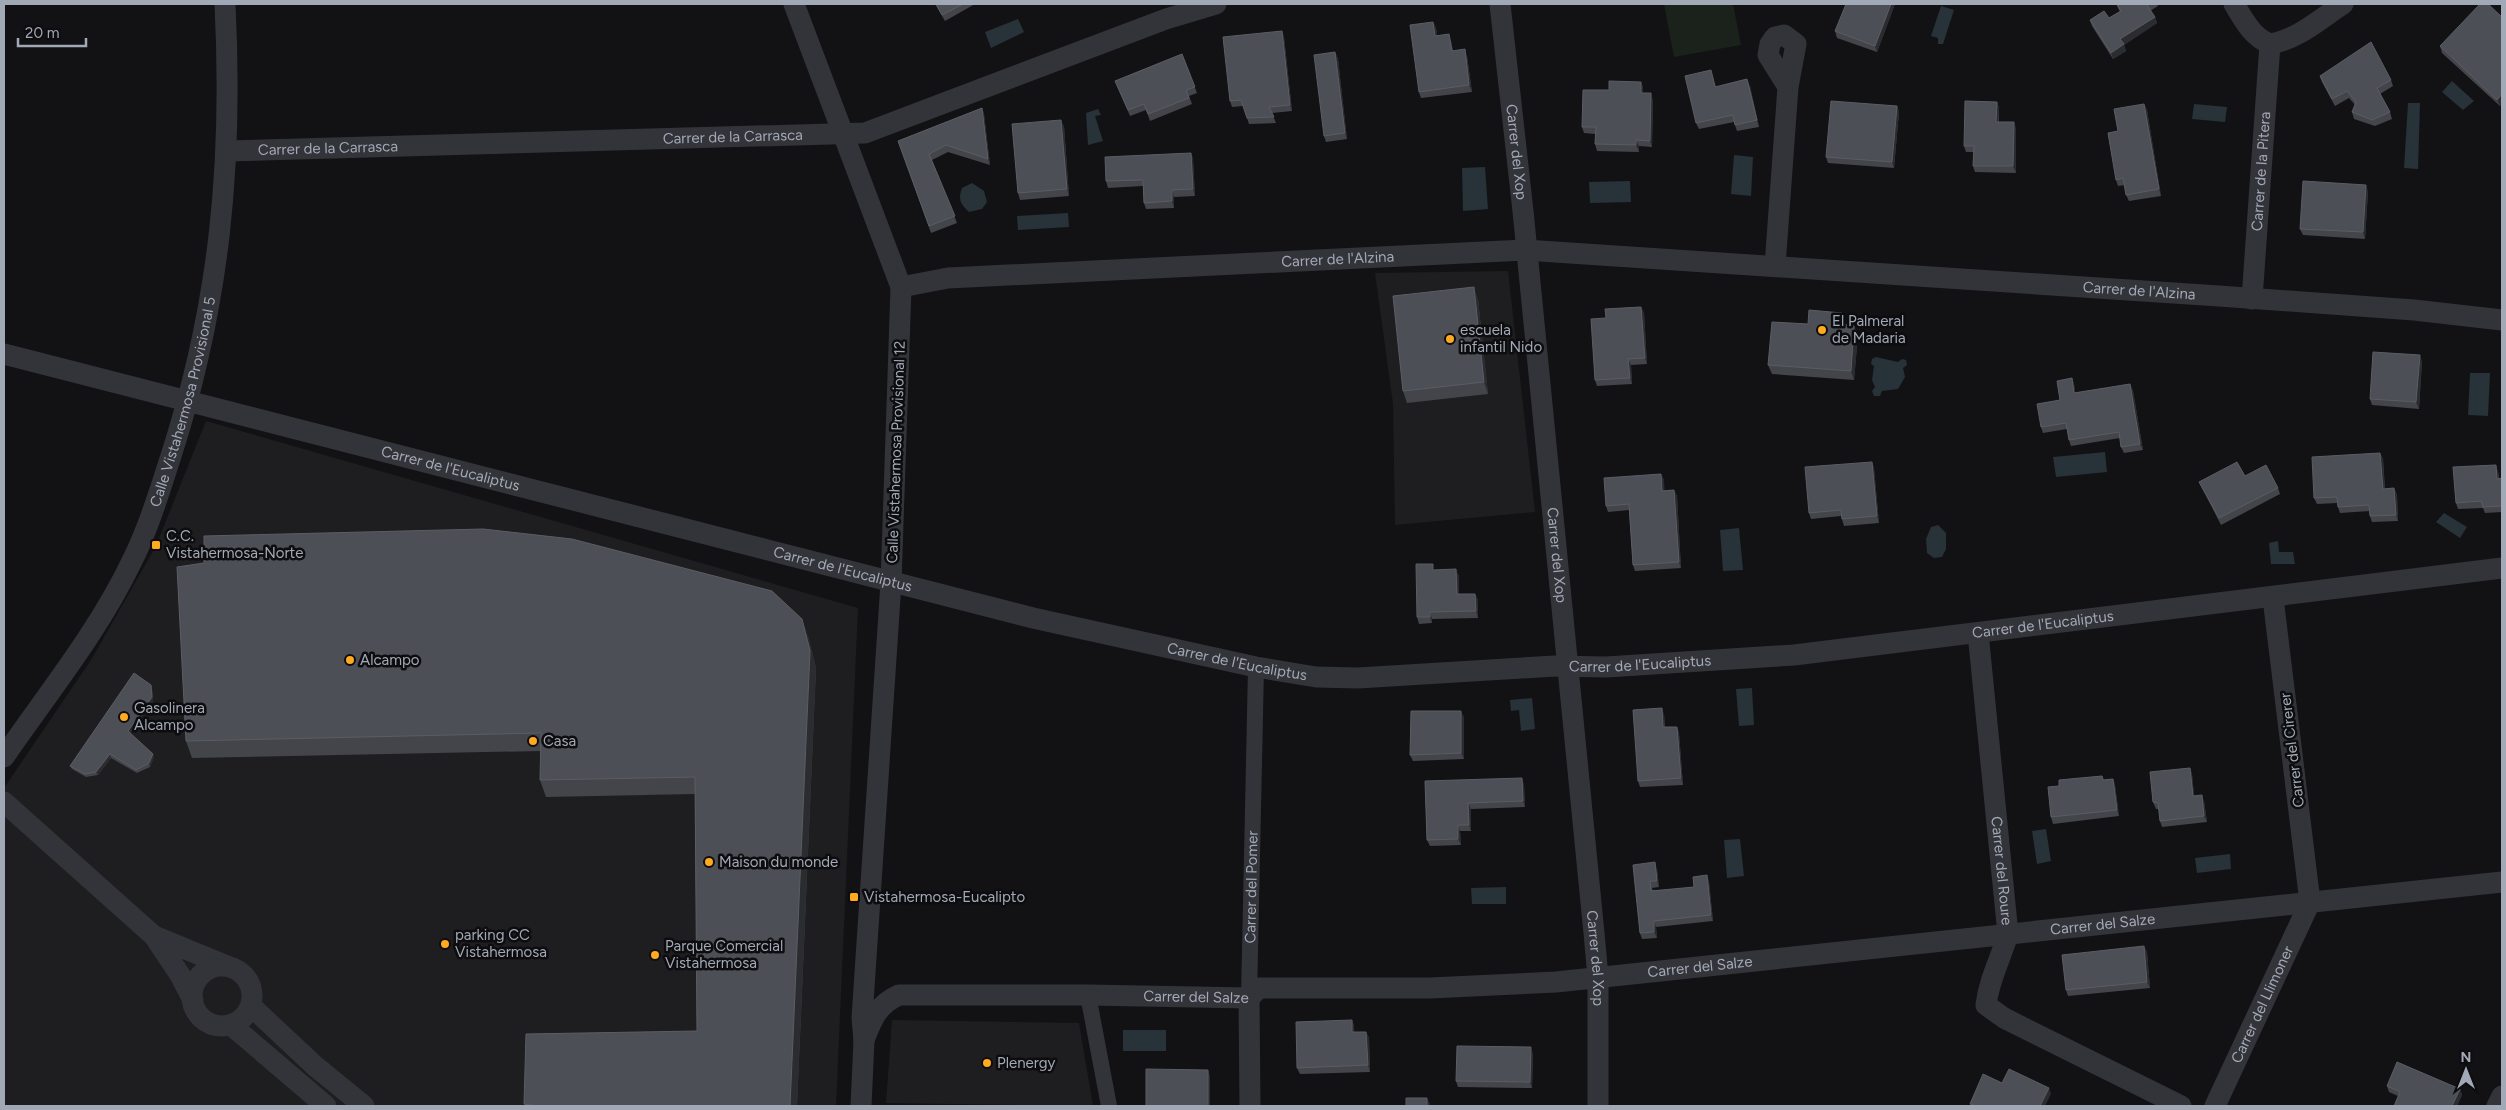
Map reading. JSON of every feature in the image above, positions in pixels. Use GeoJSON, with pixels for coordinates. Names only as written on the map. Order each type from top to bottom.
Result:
{"type":"FeatureCollection","features":[{"type":"Feature","properties":{"kind":"street","name":"Calle Vistahermosa Provisional 5"},"geometry":{"type":"LineString","coordinates":[[4,757],[62,678],[132,561],[164,476],[187,401],[215,273],[223,212],[227,151],[228,71],[225,4]]}},
{"type":"Feature","properties":{"kind":"street","name":"Calle Vistahermosa Provisional 12"},"geometry":{"type":"LineString","coordinates":[[794,4],[901,287],[892,583],[862,1018],[864,1040],[861,1106]]}},
{"type":"Feature","properties":{"kind":"street","name":"Carrer de la Carrasca"},"geometry":{"type":"LineString","coordinates":[[227,151],[865,133],[1162,11],[1216,4]]}},
{"type":"Feature","properties":{"kind":"street","name":"Carrer del Xop"},"geometry":{"type":"LineString","coordinates":[[1500,4],[1598,977],[1598,1106]]}},
{"type":"Feature","properties":{"kind":"street"},"geometry":{"type":"LineString","coordinates":[[2234,4],[2253,33],[2261,41],[2270,44],[2281,42],[2296,35],[2343,4]]}},
{"type":"Feature","properties":{"kind":"street","name":"Carrer de la Pitera"},"geometry":{"type":"LineString","coordinates":[[2252,299],[2270,44]]}},
{"type":"Feature","properties":{"kind":"street"},"geometry":{"type":"LineString","coordinates":[[1776,266],[1788,87]]}},
{"type":"Feature","properties":{"kind":"street","name":"Carrer de l'Alzina"},"geometry":{"type":"LineString","coordinates":[[901,287],[948,278],[1525,250],[2414,310],[2502,320]]}},
{"type":"Feature","properties":{"kind":"street","name":"Carrer de l'Eucaliptus"},"geometry":{"type":"LineString","coordinates":[[4,354],[1033,618],[1256,667],[1316,677],[1358,678],[1567,666],[1606,667],[1794,655],[2273,598],[2502,568]]}},
{"type":"Feature","properties":{"kind":"street","name":"Carrer del Cirerer"},"geometry":{"type":"LineString","coordinates":[[2273,598],[2310,902]]}},
{"type":"Feature","properties":{"kind":"street","name":"Carrer del Roure"},"geometry":{"type":"LineString","coordinates":[[1978,633],[2008,934],[1989,982],[1986,1005],[2004,1018],[2181,1106]]}},
{"type":"Feature","properties":{"kind":"street","name":"Carrer del Pomer"},"geometry":{"type":"LineString","coordinates":[[1250,1106],[1249,998],[1256,667]]}},
{"type":"Feature","properties":{"kind":"street"},"geometry":{"type":"LineString","coordinates":[[4,802],[154,936],[180,975],[195,1008],[206,1020],[221,1026],[231,1025],[243,1018],[251,1006],[253,995],[250,983],[244,975],[154,936]]}},
{"type":"Feature","properties":{"kind":"street","name":"Carrer del Salze"},"geometry":{"type":"LineString","coordinates":[[899,995],[1088,995],[1249,998],[1259,988],[1430,988],[1598,977],[2502,882]]}},
{"type":"Feature","properties":{"kind":"street","name":"Carrer del Llimoner"},"geometry":{"type":"LineString","coordinates":[[2215,1106],[2310,902]]}},
{"type":"Feature","properties":{"kind":"street","name":"Calle Vistahermosa Provisional 12"},"geometry":{"type":"LineString","coordinates":[[868,949],[876,978],[899,995]]}},
{"type":"Feature","properties":{"kind":"street"},"geometry":{"type":"LineString","coordinates":[[193,1000],[193,989],[198,979],[206,971],[216,966],[227,966]]}},
{"type":"Feature","properties":{"kind":"street","name":"Calle Vistahermosa Provisional 12"},"geometry":{"type":"LineString","coordinates":[[864,1040],[879,1007],[899,995]]}},
{"type":"Feature","properties":{"kind":"street"},"geometry":{"type":"LineString","coordinates":[[1088,995],[1109,1106]]}},
{"type":"Feature","properties":{"kind":"street"},"geometry":{"type":"LineString","coordinates":[[251,1006],[315,1066],[364,1106]]}},
{"type":"Feature","properties":{"kind":"street"},"geometry":{"type":"LineString","coordinates":[[231,1025],[326,1106]]}},
{"type":"Feature","properties":{"kind":"street"},"geometry":{"type":"LineString","coordinates":[[2498,1106],[2502,1096]]}},
{"type":"Feature","properties":{"kind":"shaded area"},"geometry":{"type":"Polygon","coordinates":[[[1664,4],[1733,4],[1741,45],[1674,57],[1664,4]]]}},
{"type":"Feature","properties":{"kind":"shaded area"},"geometry":{"type":"Polygon","coordinates":[[[1941,6],[1954,10],[1943,44],[1938,44],[1938,38],[1931,36],[1941,6]]]}},
{"type":"Feature","properties":{"kind":"shaded area"},"geometry":{"type":"Polygon","coordinates":[[[1018,19],[1024,32],[991,48],[985,32],[1018,19]]]}},
{"type":"Feature","properties":{"kind":"shaded area"},"geometry":{"type":"Polygon","coordinates":[[[2452,81],[2474,101],[2463,110],[2442,92],[2452,81]]]}},
{"type":"Feature","properties":{"kind":"shaded area"},"geometry":{"type":"Polygon","coordinates":[[[2408,103],[2420,103],[2418,169],[2404,168],[2408,103]]]}},
{"type":"Feature","properties":{"kind":"shaded area"},"geometry":{"type":"Polygon","coordinates":[[[2194,104],[2227,107],[2225,122],[2192,119],[2194,104]]]}},
{"type":"Feature","properties":{"kind":"shaded area"},"geometry":{"type":"Polygon","coordinates":[[[1098,109],[1101,115],[1095,116],[1103,141],[1088,145],[1086,113],[1098,109]]]}},
{"type":"Feature","properties":{"kind":"shaded area"},"geometry":{"type":"Polygon","coordinates":[[[1734,155],[1753,157],[1751,196],[1731,194],[1734,155]]]}},
{"type":"Feature","properties":{"kind":"shaded area"},"geometry":{"type":"Polygon","coordinates":[[[1485,167],[1488,209],[1463,211],[1462,168],[1485,167]]]}},
{"type":"Feature","properties":{"kind":"shaded area"},"geometry":{"type":"Polygon","coordinates":[[[1630,181],[1631,202],[1590,203],[1589,182],[1630,181]]]}},
{"type":"Feature","properties":{"kind":"shaded area"},"geometry":{"type":"Polygon","coordinates":[[[972,183],[984,191],[987,202],[982,209],[969,212],[962,204],[960,195],[962,188],[972,183]]]}},
{"type":"Feature","properties":{"kind":"shaded area"},"geometry":{"type":"Polygon","coordinates":[[[1068,213],[1069,227],[1018,230],[1017,216],[1068,213]]]}},
{"type":"Feature","properties":{"kind":"shaded area","name":"escuela infantil Nido"},"geometry":{"type":"Polygon","coordinates":[[[1508,271],[1535,512],[1395,525],[1393,404],[1375,273],[1508,271]]]}},
{"type":"Feature","properties":{"kind":"shaded area"},"geometry":{"type":"Polygon","coordinates":[[[1876,357],[1898,362],[1902,359],[1906,360],[1907,365],[1903,368],[1905,377],[1898,389],[1882,391],[1880,396],[1874,396],[1872,391],[1875,387],[1872,380],[1874,366],[1871,364],[1872,359],[1876,357]]]}},
{"type":"Feature","properties":{"kind":"shaded area"},"geometry":{"type":"Polygon","coordinates":[[[2470,373],[2490,373],[2488,416],[2468,415],[2470,373]]]}},
{"type":"Feature","properties":{"kind":"shaded area"},"geometry":{"type":"Polygon","coordinates":[[[206,421],[858,608],[836,1106],[4,1106],[4,788],[91,660],[156,546],[206,421]]]}},
{"type":"Feature","properties":{"kind":"shaded area"},"geometry":{"type":"Polygon","coordinates":[[[2105,452],[2107,472],[2056,477],[2053,457],[2105,452]]]}},
{"type":"Feature","properties":{"kind":"shaded area"},"geometry":{"type":"Polygon","coordinates":[[[2444,513],[2467,527],[2460,538],[2436,522],[2444,513]]]}},
{"type":"Feature","properties":{"kind":"shaded area"},"geometry":{"type":"Polygon","coordinates":[[[1938,525],[1946,533],[1946,549],[1942,557],[1934,558],[1927,553],[1926,539],[1931,527],[1938,525]]]}},
{"type":"Feature","properties":{"kind":"shaded area"},"geometry":{"type":"Polygon","coordinates":[[[1739,528],[1743,570],[1723,571],[1720,530],[1739,528]]]}},
{"type":"Feature","properties":{"kind":"shaded area"},"geometry":{"type":"Polygon","coordinates":[[[2278,541],[2279,552],[2293,552],[2295,564],[2271,564],[2269,543],[2278,541]]]}},
{"type":"Feature","properties":{"kind":"shaded area"},"geometry":{"type":"Polygon","coordinates":[[[1752,688],[1754,725],[1739,726],[1736,689],[1752,688]]]}},
{"type":"Feature","properties":{"kind":"shaded area"},"geometry":{"type":"Polygon","coordinates":[[[1532,698],[1535,729],[1521,731],[1519,710],[1511,711],[1510,700],[1532,698]]]}},
{"type":"Feature","properties":{"kind":"shaded area"},"geometry":{"type":"Polygon","coordinates":[[[2046,829],[2051,861],[2037,864],[2032,831],[2046,829]]]}},
{"type":"Feature","properties":{"kind":"shaded area"},"geometry":{"type":"Polygon","coordinates":[[[1740,839],[1744,876],[1727,878],[1724,840],[1740,839]]]}},
{"type":"Feature","properties":{"kind":"shaded area"},"geometry":{"type":"Polygon","coordinates":[[[2230,854],[2231,869],[2197,873],[2195,858],[2230,854]]]}},
{"type":"Feature","properties":{"kind":"shaded area"},"geometry":{"type":"Polygon","coordinates":[[[1506,887],[1506,904],[1472,904],[1471,888],[1506,887]]]}},
{"type":"Feature","properties":{"kind":"shaded area","name":"Plenergy"},"geometry":{"type":"Polygon","coordinates":[[[892,1020],[1079,1023],[1093,1106],[886,1103],[892,1020]]]}},
{"type":"Feature","properties":{"kind":"shaded area"},"geometry":{"type":"Polygon","coordinates":[[[1123,1030],[1166,1030],[1166,1051],[1123,1051],[1123,1030]]]}},
{"type":"Feature","properties":{"kind":"building"},"geometry":{"type":"Polygon","coordinates":[[[936,4],[963,4],[942,15],[936,4]]]}},
{"type":"Feature","properties":{"kind":"building"},"geometry":{"type":"Polygon","coordinates":[[[1846,4],[1891,4],[1875,46],[1835,31],[1846,4]]]}},
{"type":"Feature","properties":{"kind":"building"},"geometry":{"type":"Polygon","coordinates":[[[2117,4],[2149,4],[2147,5],[2155,17],[2120,39],[2124,44],[2111,53],[2090,20],[2104,11],[2109,18],[2121,11],[2117,4]]]}},
{"type":"Feature","properties":{"kind":"building"},"geometry":{"type":"Polygon","coordinates":[[[2480,4],[2488,4],[2502,17],[2502,94],[2497,100],[2440,46],[2480,4]]]}},
{"type":"Feature","properties":{"kind":"building"},"geometry":{"type":"Polygon","coordinates":[[[1433,22],[1435,36],[1449,34],[1452,51],[1465,49],[1469,85],[1419,92],[1410,25],[1433,22]]]}},
{"type":"Feature","properties":{"kind":"building"},"geometry":{"type":"Polygon","coordinates":[[[1282,31],[1290,105],[1269,107],[1274,117],[1247,118],[1241,100],[1230,101],[1223,37],[1282,31]]]}},
{"type":"Feature","properties":{"kind":"building"},"geometry":{"type":"Polygon","coordinates":[[[2371,42],[2391,80],[2377,88],[2390,112],[2372,120],[2352,112],[2356,102],[2347,91],[2332,99],[2320,76],[2371,42]]]}},
{"type":"Feature","properties":{"kind":"building"},"geometry":{"type":"Polygon","coordinates":[[[1335,52],[1345,133],[1324,136],[1314,55],[1335,52]]]}},
{"type":"Feature","properties":{"kind":"building"},"geometry":{"type":"Polygon","coordinates":[[[1182,54],[1195,87],[1186,90],[1189,98],[1148,114],[1144,104],[1128,110],[1115,81],[1182,54]]]}},
{"type":"Feature","properties":{"kind":"building"},"geometry":{"type":"Polygon","coordinates":[[[1711,70],[1715,87],[1747,79],[1757,120],[1735,125],[1733,115],[1696,123],[1685,76],[1711,70]]]}},
{"type":"Feature","properties":{"kind":"building"},"geometry":{"type":"Polygon","coordinates":[[[1609,81],[1641,82],[1641,93],[1651,93],[1650,141],[1636,140],[1636,145],[1595,144],[1596,127],[1582,127],[1583,90],[1609,90],[1609,81]]]}},
{"type":"Feature","properties":{"kind":"building"},"geometry":{"type":"Polygon","coordinates":[[[1831,101],[1897,106],[1892,162],[1826,157],[1831,101]]]}},
{"type":"Feature","properties":{"kind":"building"},"geometry":{"type":"Polygon","coordinates":[[[1965,101],[1997,102],[1996,122],[2014,122],[2013,166],[1973,166],[1974,146],[1964,146],[1965,101]]]}},
{"type":"Feature","properties":{"kind":"building"},"geometry":{"type":"Polygon","coordinates":[[[2144,104],[2159,189],[2126,195],[2123,178],[2116,180],[2108,133],[2118,131],[2114,109],[2144,104]]]}},
{"type":"Feature","properties":{"kind":"building"},"geometry":{"type":"Polygon","coordinates":[[[982,108],[988,159],[946,145],[929,154],[955,216],[929,226],[898,141],[982,108]]]}},
{"type":"Feature","properties":{"kind":"building"},"geometry":{"type":"Polygon","coordinates":[[[1061,120],[1067,189],[1018,193],[1012,124],[1061,120]]]}},
{"type":"Feature","properties":{"kind":"building"},"geometry":{"type":"Polygon","coordinates":[[[1191,153],[1193,189],[1172,190],[1172,201],[1144,203],[1143,180],[1106,181],[1105,157],[1191,153]]]}},
{"type":"Feature","properties":{"kind":"building"},"geometry":{"type":"Polygon","coordinates":[[[2303,181],[2366,185],[2363,232],[2300,229],[2303,181]]]}},
{"type":"Feature","properties":{"kind":"building"},"geometry":{"type":"Polygon","coordinates":[[[1474,287],[1484,382],[1403,391],[1393,296],[1474,287]]]}},
{"type":"Feature","properties":{"kind":"building"},"geometry":{"type":"Polygon","coordinates":[[[1641,307],[1645,358],[1628,359],[1630,378],[1595,380],[1591,319],[1606,318],[1605,309],[1641,307]]]}},
{"type":"Feature","properties":{"kind":"building"},"geometry":{"type":"Polygon","coordinates":[[[1809,310],[1842,313],[1841,324],[1854,326],[1851,371],[1768,365],[1772,322],[1808,324],[1809,310]]]}},
{"type":"Feature","properties":{"kind":"building"},"geometry":{"type":"Polygon","coordinates":[[[2373,352],[2420,355],[2416,402],[2370,399],[2373,352]]]}},
{"type":"Feature","properties":{"kind":"building"},"geometry":{"type":"Polygon","coordinates":[[[2072,378],[2074,393],[2130,384],[2140,444],[2121,447],[2119,432],[2069,440],[2066,423],[2041,427],[2037,404],[2060,400],[2057,381],[2072,378]]]}},
{"type":"Feature","properties":{"kind":"building"},"geometry":{"type":"Polygon","coordinates":[[[2380,453],[2383,489],[2394,488],[2396,515],[2370,516],[2369,505],[2338,507],[2337,497],[2314,498],[2312,457],[2380,453]]]}},
{"type":"Feature","properties":{"kind":"building"},"geometry":{"type":"Polygon","coordinates":[[[1872,462],[1877,516],[1842,519],[1841,510],[1809,513],[1805,467],[1872,462]]]}},
{"type":"Feature","properties":{"kind":"building"},"geometry":{"type":"Polygon","coordinates":[[[2237,462],[2245,476],[2266,465],[2278,488],[2219,518],[2199,482],[2237,462]]]}},
{"type":"Feature","properties":{"kind":"building"},"geometry":{"type":"Polygon","coordinates":[[[2496,465],[2497,479],[2502,478],[2502,506],[2483,507],[2481,501],[2456,503],[2453,467],[2496,465]]]}},
{"type":"Feature","properties":{"kind":"building"},"geometry":{"type":"Polygon","coordinates":[[[1661,474],[1662,491],[1674,490],[1679,562],[1633,565],[1629,504],[1606,506],[1604,478],[1661,474]]]}},
{"type":"Feature","properties":{"kind":"building"},"geometry":{"type":"Polygon","coordinates":[[[483,529],[572,539],[772,591],[802,619],[810,651],[790,1106],[536,1106],[524,1104],[526,1034],[697,1031],[695,777],[540,780],[541,733],[186,741],[177,567],[204,563],[204,536],[483,529]]]}},
{"type":"Feature","properties":{"kind":"building"},"geometry":{"type":"Polygon","coordinates":[[[1416,564],[1433,564],[1433,570],[1456,569],[1457,594],[1475,594],[1476,611],[1430,612],[1430,617],[1417,617],[1416,564]]]}},
{"type":"Feature","properties":{"kind":"building","name":"Gasolinera Alcampo"},"geometry":{"type":"Polygon","coordinates":[[[134,673],[151,685],[152,697],[128,731],[153,754],[149,763],[136,770],[110,754],[96,772],[85,774],[70,766],[134,673]]]}},
{"type":"Feature","properties":{"kind":"building"},"geometry":{"type":"Polygon","coordinates":[[[1662,708],[1663,727],[1677,727],[1681,778],[1638,781],[1633,710],[1662,708]]]}},
{"type":"Feature","properties":{"kind":"building"},"geometry":{"type":"Polygon","coordinates":[[[1411,711],[1461,711],[1461,753],[1410,755],[1411,711]]]}},
{"type":"Feature","properties":{"kind":"building"},"geometry":{"type":"Polygon","coordinates":[[[2190,768],[2193,796],[2202,795],[2204,816],[2160,821],[2158,803],[2153,802],[2150,772],[2190,768]]]}},
{"type":"Feature","properties":{"kind":"building"},"geometry":{"type":"Polygon","coordinates":[[[2102,776],[2103,780],[2113,779],[2117,810],[2051,817],[2048,787],[2059,786],[2059,780],[2102,776]]]}},
{"type":"Feature","properties":{"kind":"building"},"geometry":{"type":"Polygon","coordinates":[[[1522,778],[1523,801],[1468,803],[1469,825],[1458,825],[1458,839],[1427,840],[1425,781],[1522,778]]]}},
{"type":"Feature","properties":{"kind":"building"},"geometry":{"type":"Polygon","coordinates":[[[1655,862],[1657,881],[1650,881],[1651,891],[1694,887],[1693,877],[1707,875],[1711,915],[1654,921],[1654,932],[1640,933],[1633,865],[1655,862]]]}},
{"type":"Feature","properties":{"kind":"building"},"geometry":{"type":"Polygon","coordinates":[[[2144,946],[2147,982],[2066,990],[2062,955],[2144,946]]]}},
{"type":"Feature","properties":{"kind":"building"},"geometry":{"type":"Polygon","coordinates":[[[1352,1020],[1352,1032],[1366,1032],[1368,1065],[1297,1068],[1296,1022],[1352,1020]]]}},
{"type":"Feature","properties":{"kind":"building"},"geometry":{"type":"Polygon","coordinates":[[[1457,1046],[1531,1047],[1530,1082],[1456,1081],[1457,1046]]]}},
{"type":"Feature","properties":{"kind":"building"},"geometry":{"type":"Polygon","coordinates":[[[2397,1062],[2460,1089],[2452,1106],[2394,1106],[2400,1092],[2387,1086],[2397,1062]]]}},
{"type":"Feature","properties":{"kind":"building"},"geometry":{"type":"Polygon","coordinates":[[[1146,1069],[1208,1070],[1208,1106],[1146,1106],[1146,1069]]]}},
{"type":"Feature","properties":{"kind":"building"},"geometry":{"type":"Polygon","coordinates":[[[2009,1069],[2049,1088],[2040,1106],[1976,1106],[1970,1104],[1983,1074],[2002,1083],[2009,1069]]]}},
{"type":"Feature","properties":{"kind":"building"},"geometry":{"type":"Polygon","coordinates":[[[1406,1098],[1427,1098],[1427,1106],[1406,1106],[1406,1098]]]}},
{"type":"Feature","properties":{"kind":"place","name":"El Palmeral de Madaria"},"geometry":{"type":"Point","coordinates":[1822,330]}},
{"type":"Feature","properties":{"kind":"place","name":"escuela infantil Nido"},"geometry":{"type":"Point","coordinates":[1450,339]}},
{"type":"Feature","properties":{"kind":"place","name":"C.C. Vistahermosa-Norte"},"geometry":{"type":"Point","coordinates":[156,545]}},
{"type":"Feature","properties":{"kind":"place","name":"Alcampo"},"geometry":{"type":"Point","coordinates":[350,660]}},
{"type":"Feature","properties":{"kind":"place","name":"Gasolinera Alcampo"},"geometry":{"type":"Point","coordinates":[124,717]}},
{"type":"Feature","properties":{"kind":"place","name":"Casa"},"geometry":{"type":"Point","coordinates":[533,741]}},
{"type":"Feature","properties":{"kind":"place","name":"Maison du monde"},"geometry":{"type":"Point","coordinates":[709,862]}},
{"type":"Feature","properties":{"kind":"place","name":"Vistahermosa-Eucalipto"},"geometry":{"type":"Point","coordinates":[854,897]}},
{"type":"Feature","properties":{"kind":"place","name":"parking CC Vistahermosa"},"geometry":{"type":"Point","coordinates":[445,944]}},
{"type":"Feature","properties":{"kind":"place","name":"Parque Comercial Vistahermosa"},"geometry":{"type":"Point","coordinates":[655,955]}},
{"type":"Feature","properties":{"kind":"place","name":"Plenergy"},"geometry":{"type":"Point","coordinates":[987,1063]}}]}
